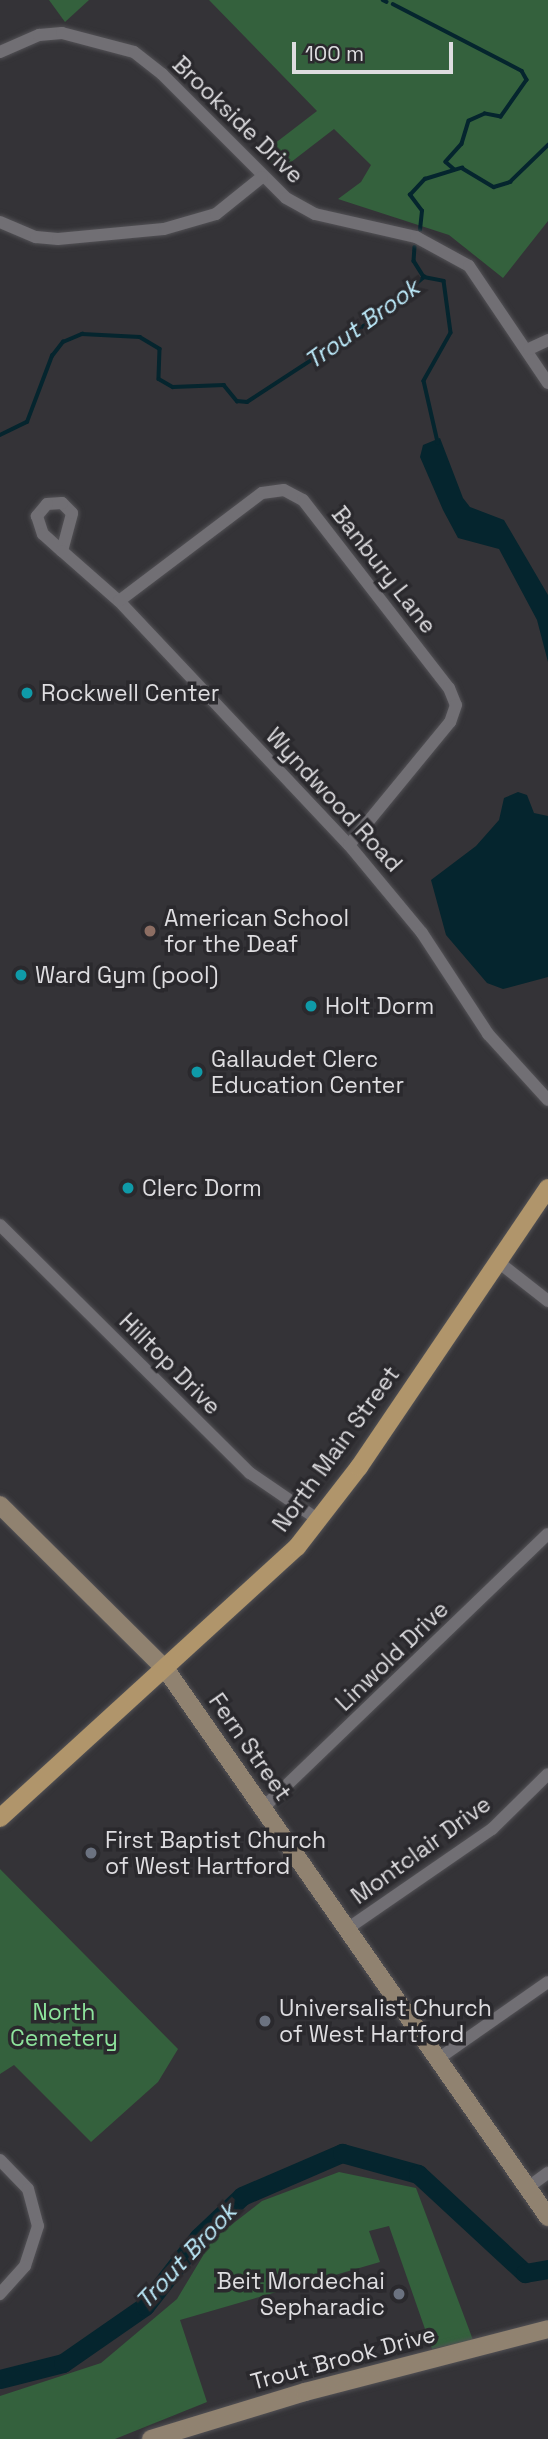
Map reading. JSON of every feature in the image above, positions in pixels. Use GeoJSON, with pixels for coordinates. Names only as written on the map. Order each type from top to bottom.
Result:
{"type":"FeatureCollection","features":[{"type":"Feature","properties":{"kind":"main road","name":"North Main Street"},"geometry":{"type":"LineString","coordinates":[[0,1818],[166,1671],[320,1521],[548,1188]]}},
{"type":"Feature","properties":{"kind":"street","name":"Brookside Drive"},"geometry":{"type":"LineString","coordinates":[[0,52],[39,35],[62,33],[134,52],[162,74],[262,177],[315,214],[416,237],[453,253],[485,284],[529,349],[548,383]]}},
{"type":"Feature","properties":{"kind":"street"},"geometry":{"type":"LineString","coordinates":[[0,222],[37,237],[58,239],[164,229],[216,214],[262,177]]}},
{"type":"Feature","properties":{"kind":"street"},"geometry":{"type":"LineString","coordinates":[[529,349],[548,340]]}},
{"type":"Feature","properties":{"kind":"street","name":"Banbury Lane"},"geometry":{"type":"LineString","coordinates":[[119,601],[262,493],[284,489],[303,500],[456,705],[450,722],[349,845]]}},
{"type":"Feature","properties":{"kind":"street","name":"Wyndwood Road"},"geometry":{"type":"LineString","coordinates":[[62,551],[119,601],[349,845],[422,933],[488,1034],[548,1100]]}},
{"type":"Feature","properties":{"kind":"street","name":"Hilltop Drive"},"geometry":{"type":"LineString","coordinates":[[0,1226],[250,1473],[320,1521]]}},
{"type":"Feature","properties":{"kind":"street"},"geometry":{"type":"LineString","coordinates":[[496,1261],[548,1301]]}},
{"type":"Feature","properties":{"kind":"street","name":"Fern Street"},"geometry":{"type":"LineString","coordinates":[[0,1506],[166,1671],[548,2217]]}},
{"type":"Feature","properties":{"kind":"street","name":"Linwold Drive"},"geometry":{"type":"LineString","coordinates":[[263,1808],[548,1534]]}},
{"type":"Feature","properties":{"kind":"street","name":"Montclair Drive"},"geometry":{"type":"LineString","coordinates":[[347,1929],[492,1829],[548,1774]]}},
{"type":"Feature","properties":{"kind":"street"},"geometry":{"type":"LineString","coordinates":[[438,2059],[548,1982]]}},
{"type":"Feature","properties":{"kind":"street"},"geometry":{"type":"LineString","coordinates":[[0,2160],[28,2189],[38,2226],[26,2266],[0,2294]]}},
{"type":"Feature","properties":{"kind":"street"},"geometry":{"type":"LineString","coordinates":[[527,2188],[548,2174]]}},
{"type":"Feature","properties":{"kind":"street","name":"Trout Brook Drive"},"geometry":{"type":"LineString","coordinates":[[151,2439],[305,2392],[548,2329]]}},
{"type":"Feature","properties":{"kind":"green space"},"geometry":{"type":"Polygon","coordinates":[[[49,0],[89,0],[65,22],[49,0]]]}},
{"type":"Feature","properties":{"kind":"green space"},"geometry":{"type":"Polygon","coordinates":[[[209,0],[548,0],[548,221],[503,278],[449,235],[338,199],[361,182],[371,165],[334,129],[286,166],[283,175],[261,154],[317,111],[209,0]]]}},
{"type":"Feature","properties":{"kind":"green space","name":"North Cemetery"},"geometry":{"type":"Polygon","coordinates":[[[0,1869],[178,2049],[158,2082],[91,2142],[14,2065],[0,2074],[0,1869]]]}},
{"type":"Feature","properties":{"kind":"green space"},"geometry":{"type":"Polygon","coordinates":[[[339,2172],[416,2188],[473,2340],[432,2349],[389,2226],[369,2231],[380,2262],[180,2320],[207,2402],[115,2439],[0,2439],[0,2396],[101,2363],[177,2299],[213,2239],[262,2201],[339,2172]]]}},
{"type":"Feature","properties":{"kind":"water"},"geometry":{"type":"Polygon","coordinates":[[[440,438],[463,498],[470,507],[504,520],[548,595],[548,662],[537,620],[499,549],[458,538],[443,510],[420,457],[423,445],[440,438]]]}},
{"type":"Feature","properties":{"kind":"water"},"geometry":{"type":"Polygon","coordinates":[[[518,792],[527,795],[534,813],[548,816],[548,977],[503,989],[487,983],[446,935],[431,880],[476,846],[499,820],[504,798],[518,792]]]}},
{"type":"Feature","properties":{"kind":"waterway"},"geometry":{"type":"LineString","coordinates":[[383,0],[387,2]]}},
{"type":"Feature","properties":{"kind":"waterway"},"geometry":{"type":"LineString","coordinates":[[393,4],[522,71],[527,80],[501,117],[485,114],[469,121],[462,144],[446,162],[454,169]]}},
{"type":"Feature","properties":{"kind":"waterway"},"geometry":{"type":"LineString","coordinates":[[420,230],[422,211],[410,195],[425,179],[462,168],[494,187],[510,182],[548,145]]}},
{"type":"Feature","properties":{"kind":"waterway"},"geometry":{"type":"LineString","coordinates":[[415,247],[414,261],[424,277]]}},
{"type":"Feature","properties":{"kind":"waterway","name":"Trout Brook"},"geometry":{"type":"LineString","coordinates":[[0,435],[27,422],[52,356],[63,342],[82,334],[140,337],[160,349],[159,379],[173,387],[224,385],[237,401],[247,402],[379,316],[424,277],[444,281],[451,333],[424,381],[438,442]]}},
{"type":"Feature","properties":{"kind":"waterway","name":"Trout Brook"},"geometry":{"type":"LineString","coordinates":[[0,2379],[63,2363],[145,2306],[199,2237],[242,2196],[342,2153],[418,2174],[525,2273],[548,2269]]}},
{"type":"Feature","properties":{"kind":"place","name":"Rockwell Center"},"geometry":{"type":"Point","coordinates":[27,693]}},
{"type":"Feature","properties":{"kind":"place","name":"American School for the Deaf"},"geometry":{"type":"Point","coordinates":[150,931]}},
{"type":"Feature","properties":{"kind":"place","name":"Ward Gym (pool)"},"geometry":{"type":"Point","coordinates":[21,975]}},
{"type":"Feature","properties":{"kind":"place","name":"Holt Dorm"},"geometry":{"type":"Point","coordinates":[311,1006]}},
{"type":"Feature","properties":{"kind":"place","name":"Gallaudet Clerc Education Center"},"geometry":{"type":"Point","coordinates":[197,1072]}},
{"type":"Feature","properties":{"kind":"place","name":"Clerc Dorm"},"geometry":{"type":"Point","coordinates":[128,1188]}},
{"type":"Feature","properties":{"kind":"place","name":"First Baptist Church of West Hartford"},"geometry":{"type":"Point","coordinates":[91,1853]}},
{"type":"Feature","properties":{"kind":"place","name":"Universalist Church of West Hartford"},"geometry":{"type":"Point","coordinates":[265,2021]}},
{"type":"Feature","properties":{"kind":"place","name":"Beit Mordechai Sepharadic"},"geometry":{"type":"Point","coordinates":[399,2294]}}]}
